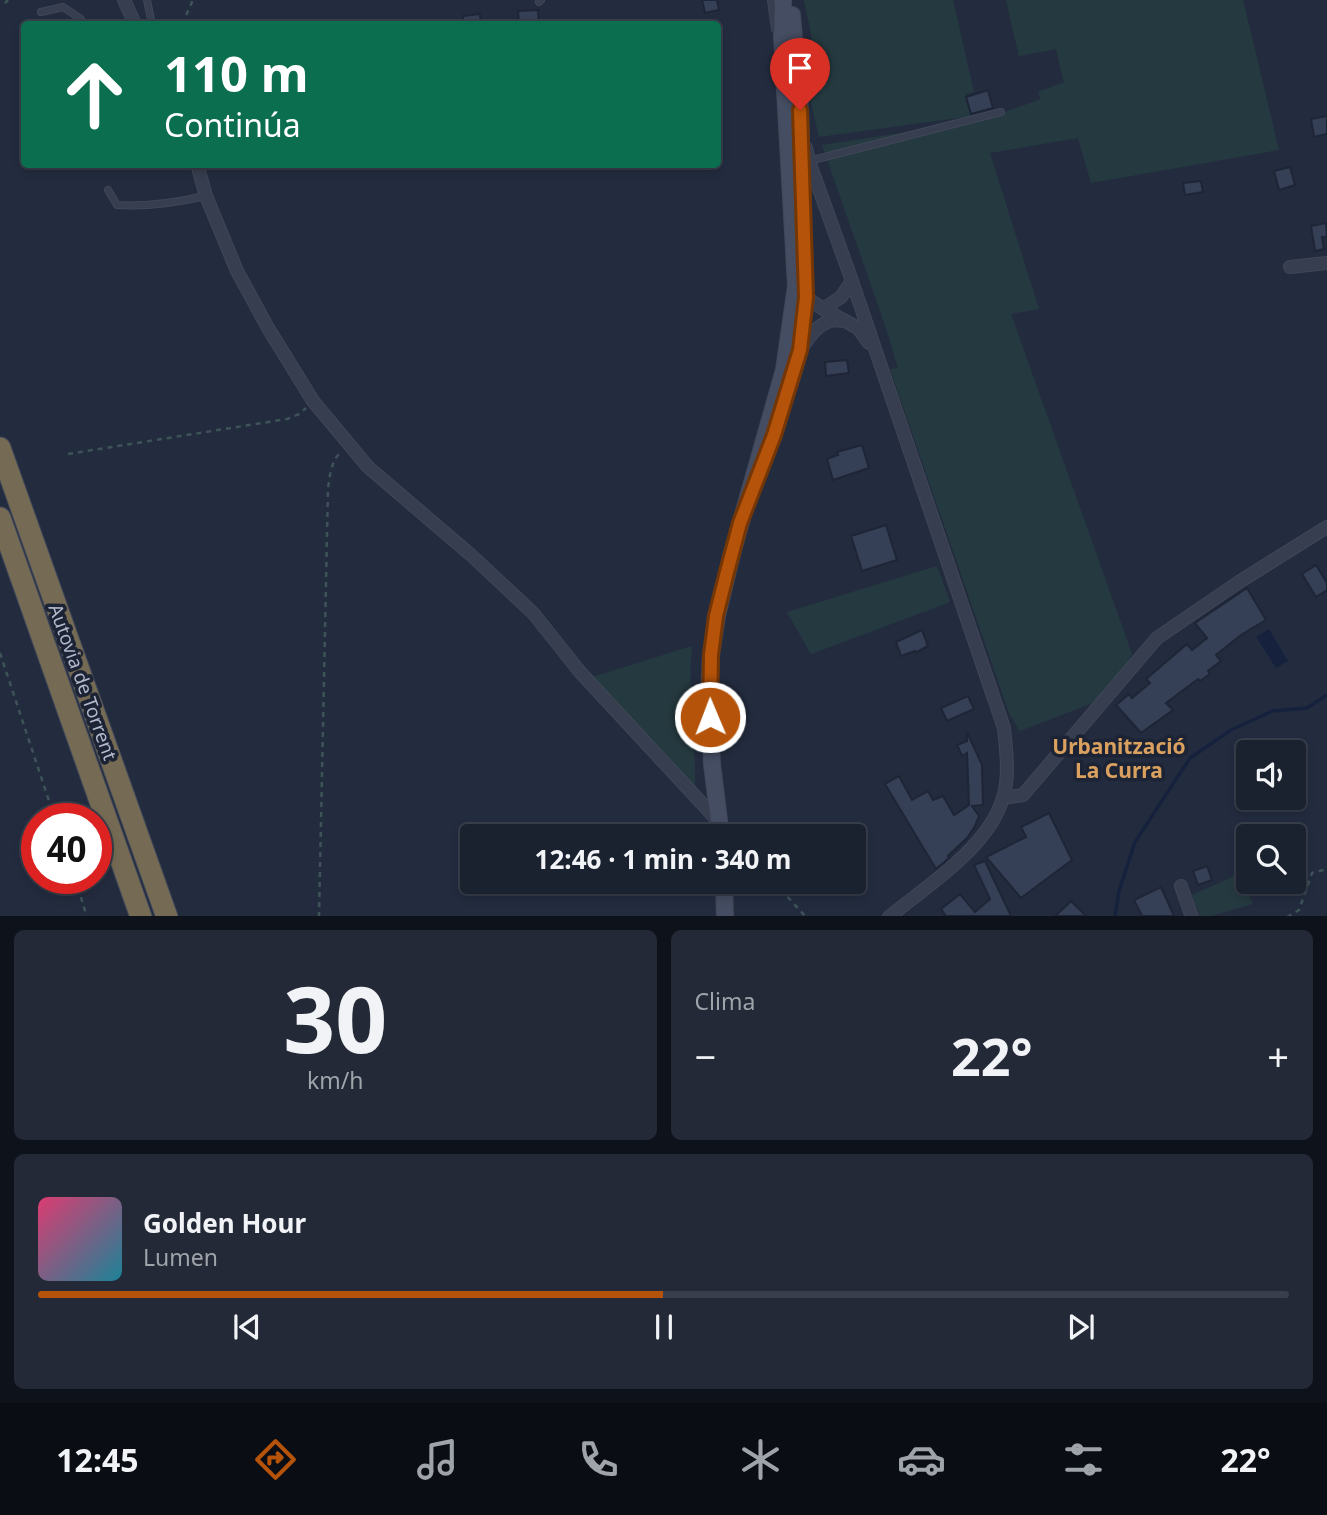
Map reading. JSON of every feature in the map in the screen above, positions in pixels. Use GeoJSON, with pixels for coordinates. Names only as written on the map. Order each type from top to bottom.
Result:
{"type":"FeatureCollection","features":[{"type":"Feature","properties":{"kind":"highway","name":"Autovia de Torrent"},"geometry":{"type":"LineString","coordinates":[[0,448],[167,916]]}},
{"type":"Feature","properties":{"kind":"highway","name":"Autovia de Torrent"},"geometry":{"type":"LineString","coordinates":[[0,518],[141,916]]}},
{"type":"Feature","properties":{"kind":"highway"},"geometry":{"type":"LineString","coordinates":[[42,567],[83,660],[172,901],[181,916]]}},
{"type":"Feature","properties":{"kind":"highway"},"geometry":{"type":"LineString","coordinates":[[19,575],[43,672],[90,803]]}},
{"type":"Feature","properties":{"kind":"highway"},"geometry":{"type":"LineString","coordinates":[[112,865],[130,916]]}},
{"type":"Feature","properties":{"kind":"street"},"geometry":{"type":"LineString","coordinates":[[124,0],[134,21]]}},
{"type":"Feature","properties":{"kind":"street"},"geometry":{"type":"LineString","coordinates":[[783,0],[782,37],[794,111],[809,162],[1004,728],[1008,768],[1003,798],[991,822],[968,853],[889,916]]}},
{"type":"Feature","properties":{"kind":"street"},"geometry":{"type":"LineString","coordinates":[[740,523],[774,435],[800,350],[801,291],[790,0]]}},
{"type":"Feature","properties":{"kind":"street"},"geometry":{"type":"LineString","coordinates":[[198,168],[206,196],[237,271],[313,401],[369,467],[533,613],[580,672],[715,824]]}},
{"type":"Feature","properties":{"kind":"street"},"geometry":{"type":"LineString","coordinates":[[1290,267],[1327,263]]}},
{"type":"Feature","properties":{"kind":"street"},"geometry":{"type":"LineString","coordinates":[[823,309],[841,297],[852,281]]}},
{"type":"Feature","properties":{"kind":"street"},"geometry":{"type":"LineString","coordinates":[[801,291],[823,309],[858,328],[880,362]]}},
{"type":"Feature","properties":{"kind":"street"},"geometry":{"type":"LineString","coordinates":[[719,824],[712,764],[709,694],[716,616],[783,370],[801,291]]}},
{"type":"Feature","properties":{"kind":"street"},"geometry":{"type":"LineString","coordinates":[[800,350],[813,331],[837,319],[847,322]]}},
{"type":"Feature","properties":{"kind":"street"},"geometry":{"type":"LineString","coordinates":[[1003,798],[1023,795],[1157,638],[1327,527]]}},
{"type":"Feature","properties":{"kind":"street"},"geometry":{"type":"LineString","coordinates":[[1181,886],[1192,916]]}},
{"type":"Feature","properties":{"kind":"street"},"geometry":{"type":"LineString","coordinates":[[724,894],[725,916]]}},
{"type":"Feature","properties":{"kind":"lane"},"geometry":{"type":"LineString","coordinates":[[147,0],[151,21]]}},
{"type":"Feature","properties":{"kind":"lane"},"geometry":{"type":"LineString","coordinates":[[771,0],[794,111]]}},
{"type":"Feature","properties":{"kind":"lane"},"geometry":{"type":"LineString","coordinates":[[41,12],[64,7],[82,21]]}},
{"type":"Feature","properties":{"kind":"lane"},"geometry":{"type":"LineString","coordinates":[[809,162],[1001,112]]}},
{"type":"Feature","properties":{"kind":"lane"},"geometry":{"type":"LineString","coordinates":[[108,190],[117,205],[173,204],[206,196]]}},
{"type":"Feature","properties":{"kind":"path"},"geometry":{"type":"LineString","coordinates":[[183,21],[193,0]]}},
{"type":"Feature","properties":{"kind":"path"},"geometry":{"type":"LineString","coordinates":[[68,454],[287,419],[299,414],[313,401]]}},
{"type":"Feature","properties":{"kind":"path"},"geometry":{"type":"LineString","coordinates":[[319,916],[328,488],[337,456],[348,444]]}},
{"type":"Feature","properties":{"kind":"path"},"geometry":{"type":"LineString","coordinates":[[0,653],[50,803]]}},
{"type":"Feature","properties":{"kind":"path"},"geometry":{"type":"LineString","coordinates":[[1287,916],[1299,910],[1312,873],[1327,869]]}},
{"type":"Feature","properties":{"kind":"path"},"geometry":{"type":"LineString","coordinates":[[80,894],[88,916]]}},
{"type":"Feature","properties":{"kind":"path"},"geometry":{"type":"LineString","coordinates":[[785,894],[806,916]]}},
{"type":"Feature","properties":{"kind":"green space"},"geometry":{"type":"Polygon","coordinates":[[[804,0],[953,0],[974,92],[966,94],[972,116],[819,137],[810,99],[811,33],[804,0]]]}},
{"type":"Feature","properties":{"kind":"green space"},"geometry":{"type":"Polygon","coordinates":[[[1006,0],[1243,0],[1279,150],[1091,183],[1078,138],[990,153],[1039,309],[1011,314],[1132,654],[1122,674],[1098,701],[1020,731],[1009,713],[890,369],[898,368],[886,328],[822,145],[980,121],[1041,99],[1038,92],[1064,82],[1056,49],[1019,56],[1006,0]]]}},
{"type":"Feature","properties":{"kind":"green space"},"geometry":{"type":"Polygon","coordinates":[[[937,566],[950,602],[811,654],[787,612],[937,566]]]}},
{"type":"Feature","properties":{"kind":"green space"},"geometry":{"type":"Polygon","coordinates":[[[692,646],[691,680],[695,787],[592,677],[692,646]]]}},
{"type":"Feature","properties":{"kind":"green space"},"geometry":{"type":"Polygon","coordinates":[[[1236,875],[1236,894],[1248,894],[1253,904],[1211,916],[1200,916],[1192,895],[1236,875]]]}},
{"type":"Feature","properties":{"kind":"water"},"geometry":{"type":"Polygon","coordinates":[[[1269,629],[1288,661],[1276,668],[1256,637],[1269,629]]]}},
{"type":"Feature","properties":{"kind":"building"},"geometry":{"type":"Polygon","coordinates":[[[702,0],[717,0],[719,10],[705,13],[702,0]]]}},
{"type":"Feature","properties":{"kind":"building"},"geometry":{"type":"Polygon","coordinates":[[[538,10],[539,21],[519,21],[518,11],[538,10]]]}},
{"type":"Feature","properties":{"kind":"building"},"geometry":{"type":"Polygon","coordinates":[[[480,14],[481,21],[463,21],[463,16],[480,14]]]}},
{"type":"Feature","properties":{"kind":"building"},"geometry":{"type":"Polygon","coordinates":[[[988,90],[993,108],[971,114],[966,97],[988,90]]]}},
{"type":"Feature","properties":{"kind":"building"},"geometry":{"type":"Polygon","coordinates":[[[1327,116],[1327,134],[1314,137],[1311,119],[1327,116]]]}},
{"type":"Feature","properties":{"kind":"building"},"geometry":{"type":"Polygon","coordinates":[[[1290,167],[1295,185],[1279,190],[1274,171],[1290,167]]]}},
{"type":"Feature","properties":{"kind":"building"},"geometry":{"type":"Polygon","coordinates":[[[1201,181],[1203,192],[1185,195],[1183,183],[1201,181]]]}},
{"type":"Feature","properties":{"kind":"building"},"geometry":{"type":"Polygon","coordinates":[[[1326,223],[1327,237],[1322,237],[1324,249],[1315,251],[1311,226],[1326,223]]]}},
{"type":"Feature","properties":{"kind":"building"},"geometry":{"type":"Polygon","coordinates":[[[847,360],[849,373],[826,376],[825,362],[847,360]]]}},
{"type":"Feature","properties":{"kind":"building"},"geometry":{"type":"Polygon","coordinates":[[[862,445],[869,468],[833,480],[827,459],[838,455],[837,452],[862,445]]]}},
{"type":"Feature","properties":{"kind":"building"},"geometry":{"type":"Polygon","coordinates":[[[886,525],[897,560],[862,571],[851,536],[886,525]]]}},
{"type":"Feature","properties":{"kind":"building"},"geometry":{"type":"Polygon","coordinates":[[[1316,565],[1327,583],[1327,590],[1316,597],[1302,574],[1316,565]]]}},
{"type":"Feature","properties":{"kind":"building"},"geometry":{"type":"Polygon","coordinates":[[[1247,588],[1266,620],[1216,655],[1221,661],[1208,671],[1210,674],[1200,681],[1198,679],[1166,703],[1173,710],[1141,733],[1116,705],[1129,694],[1132,698],[1150,683],[1146,679],[1187,644],[1192,650],[1207,638],[1195,623],[1247,588]]]}},
{"type":"Feature","properties":{"kind":"building"},"geometry":{"type":"Polygon","coordinates":[[[922,630],[928,646],[901,656],[896,642],[922,630]]]}},
{"type":"Feature","properties":{"kind":"building"},"geometry":{"type":"Polygon","coordinates":[[[968,696],[974,709],[947,721],[941,708],[968,696]]]}},
{"type":"Feature","properties":{"kind":"building"},"geometry":{"type":"Polygon","coordinates":[[[967,732],[982,765],[983,805],[972,806],[979,816],[975,826],[949,858],[936,869],[885,784],[899,776],[912,800],[928,791],[933,800],[943,796],[954,815],[969,805],[967,753],[962,756],[957,745],[967,741],[967,732]]]}},
{"type":"Feature","properties":{"kind":"building"},"geometry":{"type":"Polygon","coordinates":[[[1049,813],[1072,860],[1021,898],[986,857],[1026,837],[1021,827],[1049,813]]]}},
{"type":"Feature","properties":{"kind":"building"},"geometry":{"type":"Polygon","coordinates":[[[985,861],[1011,916],[946,916],[941,909],[960,894],[975,912],[990,899],[974,865],[985,861]]]}},
{"type":"Feature","properties":{"kind":"building"},"geometry":{"type":"Polygon","coordinates":[[[1207,866],[1212,880],[1198,885],[1193,871],[1207,866]]]}},
{"type":"Feature","properties":{"kind":"building"},"geometry":{"type":"Polygon","coordinates":[[[1161,887],[1174,916],[1142,916],[1134,900],[1161,887]]]}},
{"type":"Feature","properties":{"kind":"building"},"geometry":{"type":"Polygon","coordinates":[[[1071,901],[1086,916],[1055,916],[1067,905],[1071,901]]]}},
{"type":"Feature","properties":{"kind":"waterway"},"geometry":{"type":"LineString","coordinates":[[1115,916],[1119,891],[1135,842],[1190,758],[1231,730],[1272,711],[1307,708],[1327,695]]}},
{"type":"Feature","properties":{"kind":"district","name":"Urbanització La Curra"},"geometry":{"type":"Point","coordinates":[1119,759]}},
{"type":"Feature","properties":{"kind":"route"},"geometry":{"type":"LineString","coordinates":[[710,717],[711,655],[716,616],[740,523],[774,435],[800,350],[806,297],[800,110]]}}]}
